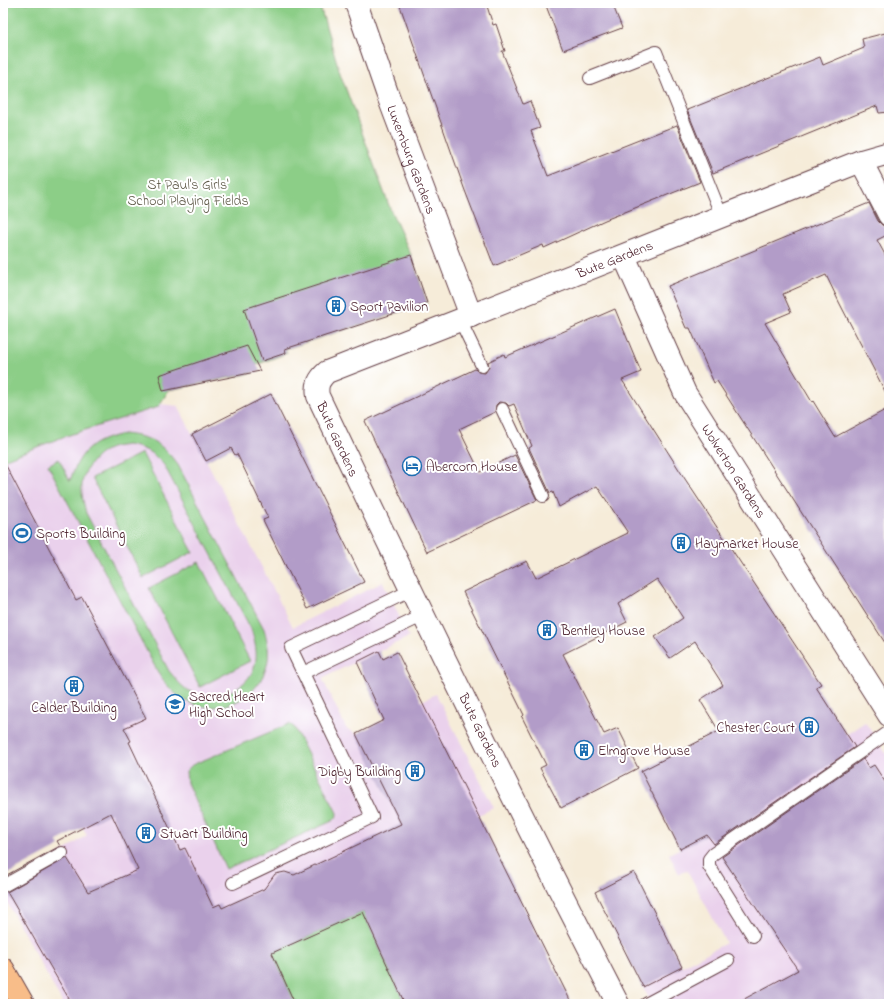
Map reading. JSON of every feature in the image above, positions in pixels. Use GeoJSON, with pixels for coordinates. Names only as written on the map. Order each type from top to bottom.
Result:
{"type":"FeatureCollection","features":[{"type":"Feature","properties":{"kind":"main road"},"geometry":{"type":"LineString","coordinates":[[3,969],[23,1004]]}},
{"type":"Feature","properties":{"kind":"street","name":"Luxemburg Gardens"},"geometry":{"type":"LineString","coordinates":[[356,3],[466,318]]}},
{"type":"Feature","properties":{"kind":"street","name":"Bute Gardens"},"geometry":{"type":"LineString","coordinates":[[618,1004],[344,451],[318,396],[317,389],[320,379],[327,372],[624,256],[861,161],[889,153]]}},
{"type":"Feature","properties":{"kind":"street"},"geometry":{"type":"LineString","coordinates":[[861,161],[889,215]]}},
{"type":"Feature","properties":{"kind":"street","name":"Wolverton Gardens"},"geometry":{"type":"LineString","coordinates":[[624,256],[685,393],[889,715]]}},
{"type":"Feature","properties":{"kind":"lane"},"geometry":{"type":"LineString","coordinates":[[590,78],[656,52],[722,217]]}},
{"type":"Feature","properties":{"kind":"lane"},"geometry":{"type":"LineString","coordinates":[[466,318],[482,366]]}},
{"type":"Feature","properties":{"kind":"lane"},"geometry":{"type":"LineString","coordinates":[[502,409],[543,496]]}},
{"type":"Feature","properties":{"kind":"lane"},"geometry":{"type":"LineString","coordinates":[[233,883],[372,817],[291,648],[412,590]]}},
{"type":"Feature","properties":{"kind":"lane"},"geometry":{"type":"LineString","coordinates":[[303,673],[424,615]]}},
{"type":"Feature","properties":{"kind":"lane"},"geometry":{"type":"LineString","coordinates":[[753,936],[708,866],[709,859],[713,854],[889,732]]}},
{"type":"Feature","properties":{"kind":"lane"},"geometry":{"type":"LineString","coordinates":[[3,886],[62,853]]}},
{"type":"Feature","properties":{"kind":"lane"},"geometry":{"type":"LineString","coordinates":[[646,1004],[728,960]]}},
{"type":"Feature","properties":{"kind":"shaded area","name":"Sacred Heart High School"},"geometry":{"type":"Polygon","coordinates":[[[160,404],[178,406],[293,627],[383,582],[409,637],[322,678],[346,728],[356,734],[436,694],[494,808],[478,815],[491,1004],[63,1004],[3,895],[3,893],[87,835],[3,682],[3,460],[63,437],[158,407],[160,404]]]}},
{"type":"Feature","properties":{"kind":"shaded area"},"geometry":{"type":"Polygon","coordinates":[[[865,722],[889,758],[889,1004],[652,1004],[643,987],[726,943],[687,870],[679,874],[669,854],[720,828],[767,788],[865,722]]]}},
{"type":"Feature","properties":{"kind":"green space","name":"St Paul's Girls' School Playing Fields"},"geometry":{"type":"Polygon","coordinates":[[[3,3],[319,3],[340,73],[391,211],[411,255],[427,303],[285,349],[287,353],[253,366],[252,373],[169,390],[158,407],[63,437],[3,460],[3,3]]]}},
{"type":"Feature","properties":{"kind":"green space"},"geometry":{"type":"Polygon","coordinates":[[[124,434],[149,439],[166,451],[178,465],[264,629],[268,645],[267,666],[260,682],[243,698],[221,706],[209,707],[197,705],[186,701],[172,691],[161,678],[48,465],[59,459],[70,481],[78,461],[83,454],[96,443],[113,436],[124,434]],[[127,445],[111,448],[106,450],[92,462],[83,479],[82,489],[86,513],[169,671],[191,692],[211,696],[232,691],[241,686],[253,669],[256,659],[256,652],[251,629],[164,465],[155,456],[147,451],[127,445]]]}},
{"type":"Feature","properties":{"kind":"green space"},"geometry":{"type":"Polygon","coordinates":[[[142,453],[193,552],[143,578],[92,478],[142,453]]]}},
{"type":"Feature","properties":{"kind":"green space"},"geometry":{"type":"Polygon","coordinates":[[[199,562],[250,661],[200,687],[149,588],[199,562]]]}},
{"type":"Feature","properties":{"kind":"green space"},"geometry":{"type":"Polygon","coordinates":[[[289,724],[294,727],[337,813],[336,818],[226,869],[187,783],[186,771],[192,765],[289,724]]]}},
{"type":"Feature","properties":{"kind":"green space"},"geometry":{"type":"Polygon","coordinates":[[[363,912],[405,1004],[295,1004],[272,953],[363,912]]]}},
{"type":"Feature","properties":{"kind":"building"},"geometry":{"type":"Polygon","coordinates":[[[399,3],[486,3],[493,25],[496,24],[505,51],[502,51],[523,104],[530,101],[540,128],[531,131],[548,176],[677,125],[700,182],[605,220],[544,248],[543,245],[494,266],[464,188],[399,3]]]}},
{"type":"Feature","properties":{"kind":"building"},"geometry":{"type":"Polygon","coordinates":[[[545,3],[612,3],[622,28],[563,50],[545,3]]]}},
{"type":"Feature","properties":{"kind":"building"},"geometry":{"type":"Polygon","coordinates":[[[889,32],[889,112],[879,113],[877,106],[713,173],[687,110],[820,57],[823,65],[864,48],[862,39],[889,32]]]}},
{"type":"Feature","properties":{"kind":"building"},"geometry":{"type":"Polygon","coordinates":[[[869,203],[878,221],[887,227],[889,232],[889,234],[877,240],[889,262],[889,399],[826,275],[783,294],[791,312],[765,323],[812,402],[813,401],[835,437],[889,408],[889,649],[717,381],[714,383],[690,328],[686,328],[668,286],[869,203]]]}},
{"type":"Feature","properties":{"kind":"building","name":"Sport Pavilion"},"geometry":{"type":"Polygon","coordinates":[[[411,255],[427,303],[285,349],[286,353],[262,361],[244,309],[411,255]]]}},
{"type":"Feature","properties":{"kind":"building"},"geometry":{"type":"Polygon","coordinates":[[[615,309],[641,372],[622,380],[685,479],[821,684],[816,687],[855,747],[714,844],[707,835],[680,849],[641,771],[719,731],[700,700],[723,685],[695,641],[670,658],[655,637],[683,618],[657,579],[618,604],[627,622],[563,654],[604,734],[618,728],[638,768],[561,808],[540,768],[546,765],[522,717],[524,715],[463,592],[527,561],[536,578],[628,533],[597,486],[559,507],[553,492],[550,493],[529,448],[532,446],[514,404],[509,406],[506,403],[499,402],[496,405],[495,412],[459,429],[480,472],[515,455],[537,500],[427,552],[365,421],[475,369],[478,372],[485,373],[489,367],[488,362],[504,354],[505,357],[615,309]]]}},
{"type":"Feature","properties":{"kind":"building"},"geometry":{"type":"Polygon","coordinates":[[[247,346],[260,371],[163,391],[159,375],[247,346]]]}},
{"type":"Feature","properties":{"kind":"building"},"geometry":{"type":"Polygon","coordinates":[[[271,394],[364,582],[307,609],[263,520],[268,518],[237,454],[235,455],[231,448],[206,461],[192,434],[271,394]]]}},
{"type":"Feature","properties":{"kind":"building"},"geometry":{"type":"Polygon","coordinates":[[[3,460],[76,600],[82,597],[146,718],[124,728],[131,741],[129,742],[180,850],[185,848],[213,907],[220,904],[222,908],[264,889],[275,874],[285,872],[294,875],[401,824],[356,734],[384,720],[357,662],[379,651],[383,659],[397,652],[572,1004],[405,1004],[363,912],[272,953],[295,1004],[72,1004],[7,892],[67,858],[88,892],[138,870],[111,813],[57,841],[60,846],[3,877],[3,460]]]}},
{"type":"Feature","properties":{"kind":"building"},"geometry":{"type":"Polygon","coordinates":[[[863,759],[869,768],[874,765],[889,788],[889,1004],[735,1004],[798,970],[722,857],[863,759]]]}},
{"type":"Feature","properties":{"kind":"building"},"geometry":{"type":"Polygon","coordinates":[[[634,872],[682,967],[643,987],[595,892],[634,872]]]}},
{"type":"Feature","properties":{"kind":"place","name":"Sport Pavilion"},"geometry":{"type":"Point","coordinates":[336,306]}},
{"type":"Feature","properties":{"kind":"place","name":"Abercorn House"},"geometry":{"type":"Point","coordinates":[412,466]}},
{"type":"Feature","properties":{"kind":"place","name":"Sports Building"},"geometry":{"type":"Point","coordinates":[22,533]}},
{"type":"Feature","properties":{"kind":"place","name":"Haymarket House"},"geometry":{"type":"Point","coordinates":[681,543]}},
{"type":"Feature","properties":{"kind":"place","name":"Bentley House"},"geometry":{"type":"Point","coordinates":[547,630]}},
{"type":"Feature","properties":{"kind":"place","name":"Calder Building"},"geometry":{"type":"Point","coordinates":[74,686]}},
{"type":"Feature","properties":{"kind":"place","name":"Sacred Heart High School"},"geometry":{"type":"Point","coordinates":[175,704]}},
{"type":"Feature","properties":{"kind":"place","name":"Chester Court"},"geometry":{"type":"Point","coordinates":[809,727]}},
{"type":"Feature","properties":{"kind":"place","name":"Elmgrove House"},"geometry":{"type":"Point","coordinates":[584,750]}},
{"type":"Feature","properties":{"kind":"place","name":"Digby Building"},"geometry":{"type":"Point","coordinates":[415,771]}},
{"type":"Feature","properties":{"kind":"place","name":"Stuart Building"},"geometry":{"type":"Point","coordinates":[146,833]}}]}
